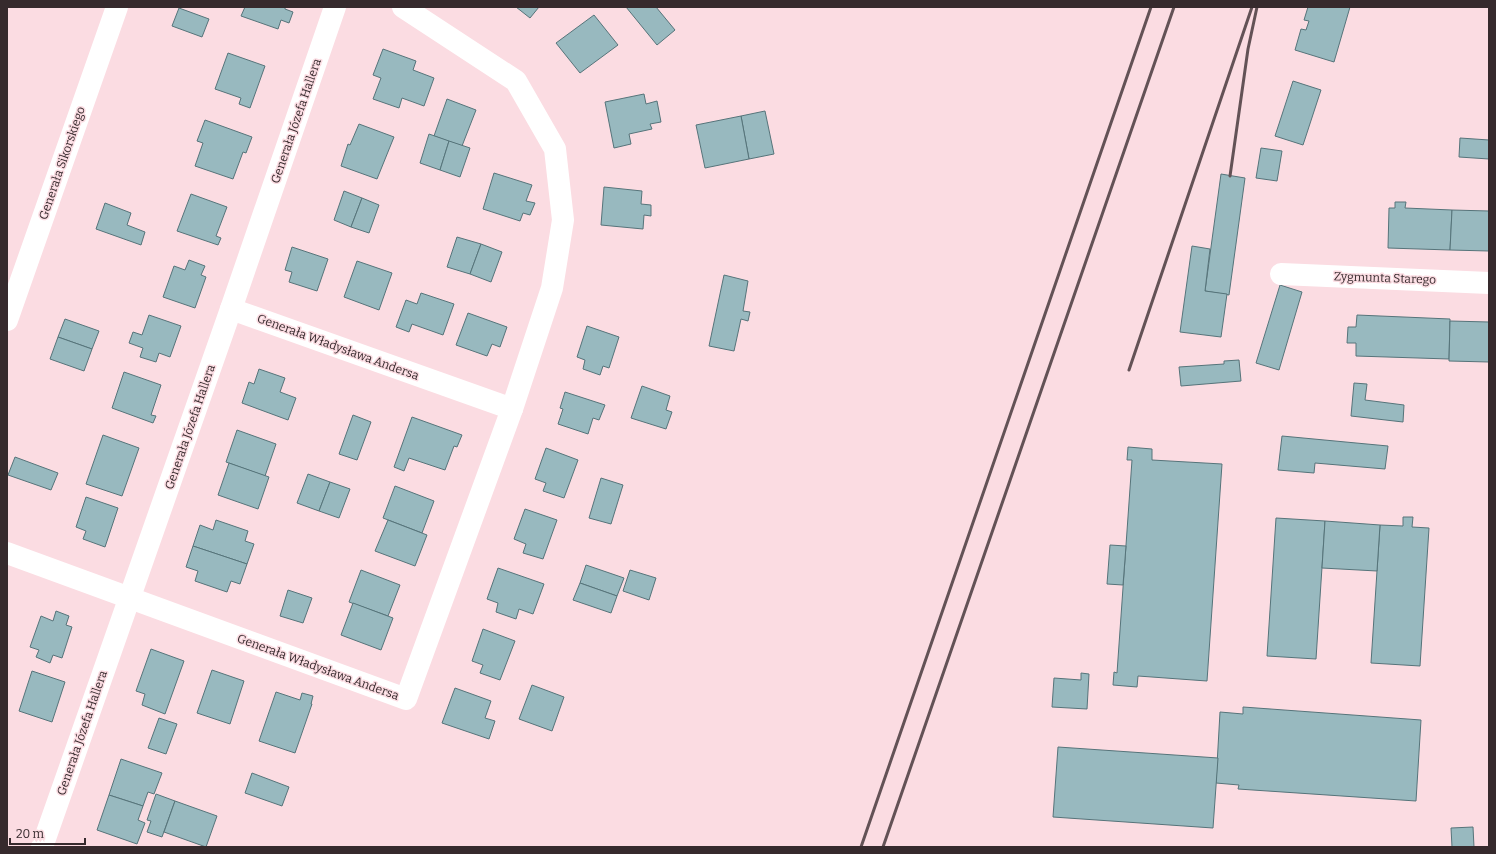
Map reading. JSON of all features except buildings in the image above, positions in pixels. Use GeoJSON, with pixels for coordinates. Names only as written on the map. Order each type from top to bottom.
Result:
{"type":"FeatureCollection","features":[{"type":"Feature","properties":{"kind":"street","name":"Generała Sikorskiego"},"geometry":{"type":"LineString","coordinates":[[7,320],[117,7]]}},
{"type":"Feature","properties":{"kind":"street","name":"Generała Józefa Hallera"},"geometry":{"type":"LineString","coordinates":[[42,847],[231,309],[335,7]]}},
{"type":"Feature","properties":{"kind":"street","name":"Generała Władysława Andersa"},"geometry":{"type":"LineString","coordinates":[[7,553],[406,699],[512,409],[552,288],[563,220],[555,149],[516,82],[403,7]]}},
{"type":"Feature","properties":{"kind":"street","name":"Zygmunta Starego"},"geometry":{"type":"LineString","coordinates":[[1281,274],[1489,282]]}},
{"type":"Feature","properties":{"kind":"street","name":"Generała Władysława Andersa"},"geometry":{"type":"LineString","coordinates":[[231,309],[512,409]]}},
{"type":"Feature","properties":{"kind":"railway"},"geometry":{"type":"LineString","coordinates":[[861,847],[1151,7]]}},
{"type":"Feature","properties":{"kind":"railway"},"geometry":{"type":"LineString","coordinates":[[883,847],[1174,7]]}},
{"type":"Feature","properties":{"kind":"railway"},"geometry":{"type":"LineString","coordinates":[[1129,370],[1252,7]]}},
{"type":"Feature","properties":{"kind":"railway"},"geometry":{"type":"LineString","coordinates":[[1230,176],[1248,49],[1257,7]]}}]}
